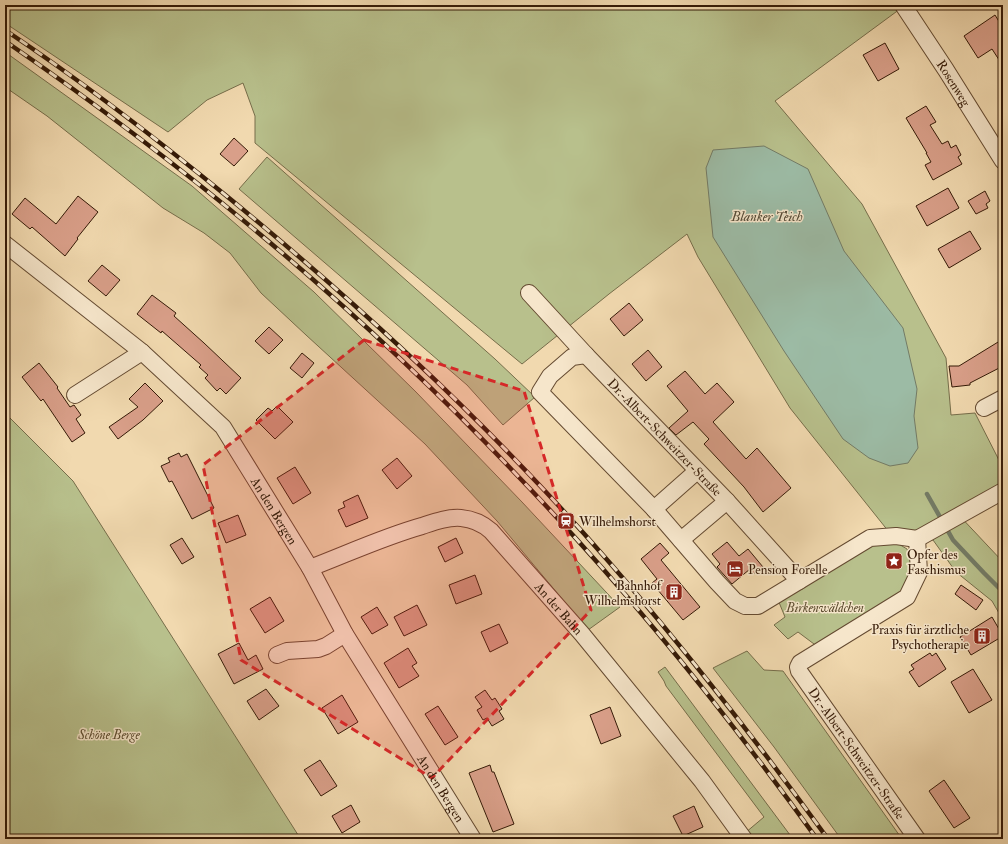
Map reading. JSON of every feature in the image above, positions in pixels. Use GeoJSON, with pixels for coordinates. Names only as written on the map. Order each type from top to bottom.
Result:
{"type":"FeatureCollection","features":[{"type":"Feature","properties":{"kind":"street","name":"Rosenweg"},"geometry":{"type":"LineString","coordinates":[[903,5],[1003,161]]}},
{"type":"Feature","properties":{"kind":"street","name":"An den Bergen"},"geometry":{"type":"LineString","coordinates":[[5,244],[142,352],[223,427],[310,568],[345,634],[473,839]]}},
{"type":"Feature","properties":{"kind":"street","name":"Dr.-Albert-Schweitzer-Straße"},"geometry":{"type":"LineString","coordinates":[[529,293],[586,355],[727,501],[799,581]]}},
{"type":"Feature","properties":{"kind":"street"},"geometry":{"type":"LineString","coordinates":[[75,395],[142,352]]}},
{"type":"Feature","properties":{"kind":"street"},"geometry":{"type":"LineString","coordinates":[[586,355],[572,358],[550,376],[540,392],[654,509],[719,585],[735,601],[746,606],[758,606],[870,538],[923,536],[1003,491]]}},
{"type":"Feature","properties":{"kind":"street"},"geometry":{"type":"LineString","coordinates":[[984,408],[1003,398]]}},
{"type":"Feature","properties":{"kind":"street"},"geometry":{"type":"LineString","coordinates":[[654,509],[697,471]]}},
{"type":"Feature","properties":{"kind":"street"},"geometry":{"type":"LineString","coordinates":[[681,540],[727,501]]}},
{"type":"Feature","properties":{"kind":"street","name":"An der Bahn"},"geometry":{"type":"LineString","coordinates":[[310,568],[402,532],[442,520],[460,518],[474,520],[486,526],[582,634],[702,781],[744,839]]}},
{"type":"Feature","properties":{"kind":"street","name":"Dr.-Albert-Schweitzer-Straße"},"geometry":{"type":"LineString","coordinates":[[917,839],[798,667],[800,663],[907,597],[919,572],[923,536]]}},
{"type":"Feature","properties":{"kind":"street"},"geometry":{"type":"LineString","coordinates":[[277,655],[287,651],[318,649],[326,646],[345,634]]}},
{"type":"Feature","properties":{"kind":"highlighted area"},"geometry":{"type":"Polygon","coordinates":[[[364,340],[524,391],[591,610],[432,778],[241,660],[203,465],[364,340]]]}},
{"type":"Feature","properties":{"kind":"green space"},"geometry":{"type":"Polygon","coordinates":[[[5,5],[896,5],[900,9],[775,101],[862,204],[946,358],[951,415],[975,413],[1003,468],[1003,489],[956,512],[1003,562],[1003,620],[992,601],[956,572],[933,540],[889,532],[790,408],[698,257],[687,234],[522,364],[255,143],[255,116],[243,83],[207,100],[168,132],[5,23],[5,5]]]}},
{"type":"Feature","properties":{"kind":"green space"},"geometry":{"type":"Polygon","coordinates":[[[5,52],[192,186],[314,292],[416,392],[620,607],[588,630],[497,521],[425,444],[261,293],[230,253],[204,233],[163,208],[47,116],[5,87],[5,52]]]}},
{"type":"Feature","properties":{"kind":"green space"},"geometry":{"type":"Polygon","coordinates":[[[267,157],[495,359],[535,397],[503,425],[467,385],[239,189],[267,157]]]}},
{"type":"Feature","properties":{"kind":"green space","name":"Schöne Berge"},"geometry":{"type":"Polygon","coordinates":[[[5,413],[73,481],[300,838],[299,839],[5,839],[5,413]]]}},
{"type":"Feature","properties":{"kind":"green space","name":"Birkenwäldchen"},"geometry":{"type":"Polygon","coordinates":[[[892,540],[907,549],[913,563],[907,597],[822,650],[798,632],[788,639],[774,625],[785,617],[776,595],[870,543],[892,540]]]}},
{"type":"Feature","properties":{"kind":"green space"},"geometry":{"type":"Polygon","coordinates":[[[747,651],[764,670],[783,671],[902,839],[841,839],[774,747],[713,668],[747,651]]]}},
{"type":"Feature","properties":{"kind":"green space"},"geometry":{"type":"Polygon","coordinates":[[[665,667],[793,839],[751,839],[745,833],[764,817],[666,686],[658,672],[665,667]]]}},
{"type":"Feature","properties":{"kind":"water","name":"Blanker Teich"},"geometry":{"type":"Polygon","coordinates":[[[764,146],[808,169],[844,251],[903,328],[917,389],[914,416],[918,448],[908,463],[890,466],[869,458],[843,439],[784,351],[713,237],[706,168],[713,150],[764,146]]]}},
{"type":"Feature","properties":{"kind":"building"},"geometry":{"type":"Polygon","coordinates":[[[995,15],[1003,28],[1003,66],[992,49],[978,58],[964,36],[995,15]]]}},
{"type":"Feature","properties":{"kind":"building"},"geometry":{"type":"Polygon","coordinates":[[[885,43],[899,69],[878,81],[863,55],[885,43]]]}},
{"type":"Feature","properties":{"kind":"building"},"geometry":{"type":"Polygon","coordinates":[[[926,106],[936,122],[930,125],[942,144],[948,141],[951,148],[956,145],[961,155],[958,157],[962,164],[933,180],[925,165],[931,162],[906,118],[926,106]]]}},
{"type":"Feature","properties":{"kind":"building"},"geometry":{"type":"Polygon","coordinates":[[[234,138],[248,151],[234,166],[220,154],[234,138]]]}},
{"type":"Feature","properties":{"kind":"building"},"geometry":{"type":"Polygon","coordinates":[[[948,188],[959,208],[927,226],[916,206],[948,188]]]}},
{"type":"Feature","properties":{"kind":"building"},"geometry":{"type":"Polygon","coordinates":[[[985,191],[990,201],[986,204],[988,208],[976,214],[968,201],[985,191]]]}},
{"type":"Feature","properties":{"kind":"building"},"geometry":{"type":"Polygon","coordinates":[[[78,196],[98,212],[77,238],[78,239],[65,256],[32,227],[30,229],[12,214],[25,198],[56,224],[78,196]]]}},
{"type":"Feature","properties":{"kind":"building"},"geometry":{"type":"Polygon","coordinates":[[[970,231],[981,249],[949,268],[938,249],[970,231]]]}},
{"type":"Feature","properties":{"kind":"building"},"geometry":{"type":"Polygon","coordinates":[[[102,265],[120,280],[106,296],[88,281],[102,265]]]}},
{"type":"Feature","properties":{"kind":"building"},"geometry":{"type":"Polygon","coordinates":[[[152,295],[176,313],[174,316],[241,378],[226,394],[220,388],[217,391],[205,378],[208,375],[199,367],[201,365],[162,331],[161,333],[137,314],[152,295]]]}},
{"type":"Feature","properties":{"kind":"building"},"geometry":{"type":"Polygon","coordinates":[[[629,303],[643,320],[624,336],[610,319],[629,303]]]}},
{"type":"Feature","properties":{"kind":"building"},"geometry":{"type":"Polygon","coordinates":[[[269,327],[283,340],[269,354],[255,341],[269,327]]]}},
{"type":"Feature","properties":{"kind":"building"},"geometry":{"type":"Polygon","coordinates":[[[1003,339],[1003,366],[970,383],[970,385],[952,387],[949,366],[959,366],[1003,339]]]}},
{"type":"Feature","properties":{"kind":"building"},"geometry":{"type":"Polygon","coordinates":[[[648,350],[662,367],[646,381],[632,364],[648,350]]]}},
{"type":"Feature","properties":{"kind":"building"},"geometry":{"type":"Polygon","coordinates":[[[302,353],[314,363],[302,378],[290,368],[302,353]]]}},
{"type":"Feature","properties":{"kind":"building"},"geometry":{"type":"Polygon","coordinates":[[[39,363],[58,387],[57,388],[70,407],[74,405],[81,415],[76,419],[85,433],[72,442],[43,399],[41,401],[22,377],[39,363]]]}},
{"type":"Feature","properties":{"kind":"building"},"geometry":{"type":"Polygon","coordinates":[[[685,371],[705,394],[717,383],[734,402],[713,422],[746,459],[757,448],[791,488],[763,512],[744,487],[704,444],[709,439],[693,422],[676,435],[669,428],[688,411],[667,386],[685,371]]]}},
{"type":"Feature","properties":{"kind":"building"},"geometry":{"type":"Polygon","coordinates":[[[145,383],[163,401],[143,420],[118,439],[109,427],[138,407],[129,399],[145,383]]]}},
{"type":"Feature","properties":{"kind":"building"},"geometry":{"type":"Polygon","coordinates":[[[277,406],[293,422],[275,439],[256,420],[268,408],[272,411],[277,406]]]}},
{"type":"Feature","properties":{"kind":"building"},"geometry":{"type":"Polygon","coordinates":[[[179,453],[181,457],[187,454],[214,508],[192,519],[172,481],[169,482],[161,466],[170,462],[168,458],[179,453]]]}},
{"type":"Feature","properties":{"kind":"building"},"geometry":{"type":"Polygon","coordinates":[[[397,458],[412,476],[397,489],[382,470],[397,458]]]}},
{"type":"Feature","properties":{"kind":"building"},"geometry":{"type":"Polygon","coordinates":[[[295,467],[311,493],[293,504],[277,478],[295,467]]]}},
{"type":"Feature","properties":{"kind":"building"},"geometry":{"type":"Polygon","coordinates":[[[358,495],[368,518],[346,527],[338,510],[345,507],[343,502],[358,495]]]}},
{"type":"Feature","properties":{"kind":"building"},"geometry":{"type":"Polygon","coordinates":[[[238,515],[246,535],[226,543],[218,523],[238,515]]]}},
{"type":"Feature","properties":{"kind":"building"},"geometry":{"type":"Polygon","coordinates":[[[182,538],[194,557],[182,564],[170,545],[182,538]]]}},
{"type":"Feature","properties":{"kind":"building"},"geometry":{"type":"Polygon","coordinates":[[[456,538],[463,553],[445,562],[438,547],[456,538]]]}},
{"type":"Feature","properties":{"kind":"building"},"geometry":{"type":"Polygon","coordinates":[[[727,542],[739,556],[748,549],[763,567],[753,574],[750,569],[732,584],[717,567],[720,564],[712,554],[727,542]]]}},
{"type":"Feature","properties":{"kind":"building","name":"Bahnhof Wilhelmshorst"},"geometry":{"type":"Polygon","coordinates":[[[660,543],[669,553],[661,560],[700,607],[683,620],[652,583],[657,579],[641,559],[660,543]]]}},
{"type":"Feature","properties":{"kind":"building"},"geometry":{"type":"Polygon","coordinates":[[[475,575],[482,594],[456,604],[449,585],[475,575]]]}},
{"type":"Feature","properties":{"kind":"building"},"geometry":{"type":"Polygon","coordinates":[[[961,585],[983,600],[976,610],[955,594],[961,585]]]}},
{"type":"Feature","properties":{"kind":"building"},"geometry":{"type":"Polygon","coordinates":[[[270,597],[284,621],[265,633],[250,609],[270,597]]]}},
{"type":"Feature","properties":{"kind":"building"},"geometry":{"type":"Polygon","coordinates":[[[417,605],[427,625],[404,636],[394,617],[417,605]]]}},
{"type":"Feature","properties":{"kind":"building"},"geometry":{"type":"Polygon","coordinates":[[[377,607],[388,625],[372,634],[361,617],[377,607]]]}},
{"type":"Feature","properties":{"kind":"building","name":"Praxis für ärztliche Psychotherapie"},"geometry":{"type":"Polygon","coordinates":[[[992,617],[1003,636],[971,655],[960,637],[992,617]]]}},
{"type":"Feature","properties":{"kind":"building"},"geometry":{"type":"Polygon","coordinates":[[[499,624],[508,643],[490,652],[481,632],[499,624]]]}},
{"type":"Feature","properties":{"kind":"building"},"geometry":{"type":"Polygon","coordinates":[[[239,643],[248,660],[256,655],[263,669],[234,684],[218,654],[239,643]]]}},
{"type":"Feature","properties":{"kind":"building"},"geometry":{"type":"Polygon","coordinates":[[[408,648],[417,663],[412,666],[419,676],[399,688],[384,663],[408,648]]]}},
{"type":"Feature","properties":{"kind":"building"},"geometry":{"type":"Polygon","coordinates":[[[930,653],[932,656],[936,653],[946,669],[919,687],[909,672],[914,669],[911,665],[930,653]]]}},
{"type":"Feature","properties":{"kind":"building"},"geometry":{"type":"Polygon","coordinates":[[[973,669],[992,700],[969,713],[951,682],[973,669]]]}},
{"type":"Feature","properties":{"kind":"building"},"geometry":{"type":"Polygon","coordinates":[[[266,689],[279,706],[259,720],[247,701],[266,689]]]}},
{"type":"Feature","properties":{"kind":"building"},"geometry":{"type":"Polygon","coordinates":[[[485,690],[492,700],[495,698],[502,709],[499,711],[504,719],[492,726],[487,718],[483,720],[477,710],[482,707],[475,697],[485,690]]]}},
{"type":"Feature","properties":{"kind":"building"},"geometry":{"type":"Polygon","coordinates":[[[342,695],[358,722],[338,734],[322,708],[342,695]]]}},
{"type":"Feature","properties":{"kind":"building"},"geometry":{"type":"Polygon","coordinates":[[[438,706],[458,737],[445,745],[425,714],[438,706]]]}},
{"type":"Feature","properties":{"kind":"building"},"geometry":{"type":"Polygon","coordinates":[[[610,707],[621,736],[601,744],[590,715],[610,707]]]}},
{"type":"Feature","properties":{"kind":"building"},"geometry":{"type":"Polygon","coordinates":[[[320,760],[337,786],[321,796],[304,770],[320,760]]]}},
{"type":"Feature","properties":{"kind":"building"},"geometry":{"type":"Polygon","coordinates":[[[490,765],[514,824],[493,832],[469,773],[490,765]]]}},
{"type":"Feature","properties":{"kind":"building"},"geometry":{"type":"Polygon","coordinates":[[[944,780],[970,818],[954,828],[929,791],[944,780]]]}},
{"type":"Feature","properties":{"kind":"building"},"geometry":{"type":"Polygon","coordinates":[[[351,805],[360,822],[342,833],[332,816],[351,805]]]}},
{"type":"Feature","properties":{"kind":"building"},"geometry":{"type":"Polygon","coordinates":[[[694,806],[703,827],[683,836],[673,816],[694,806]]]}},
{"type":"Feature","properties":{"kind":"waterway"},"geometry":{"type":"LineString","coordinates":[[927,494],[953,540],[1003,592]]}},
{"type":"Feature","properties":{"kind":"railway"},"geometry":{"type":"LineString","coordinates":[[5,30],[119,111],[229,198],[352,303],[470,414],[545,491],[620,574],[727,704],[828,839]]}},
{"type":"Feature","properties":{"kind":"railway"},"geometry":{"type":"LineString","coordinates":[[5,41],[73,89],[206,190],[333,297],[455,411],[513,471],[594,559],[672,650],[746,743],[817,839]]}},
{"type":"Feature","properties":{"kind":"place","name":"Wilhelmshorst"},"geometry":{"type":"Point","coordinates":[566,521]}},
{"type":"Feature","properties":{"kind":"place","name":"Opfer des Faschismus"},"geometry":{"type":"Point","coordinates":[894,561]}},
{"type":"Feature","properties":{"kind":"place","name":"Pension Forelle"},"geometry":{"type":"Point","coordinates":[735,569]}},
{"type":"Feature","properties":{"kind":"place","name":"Bahnhof Wilhelmshorst"},"geometry":{"type":"Point","coordinates":[674,592]}},
{"type":"Feature","properties":{"kind":"place","name":"Praxis für ärztliche Psychotherapie"},"geometry":{"type":"Point","coordinates":[982,636]}}]}
